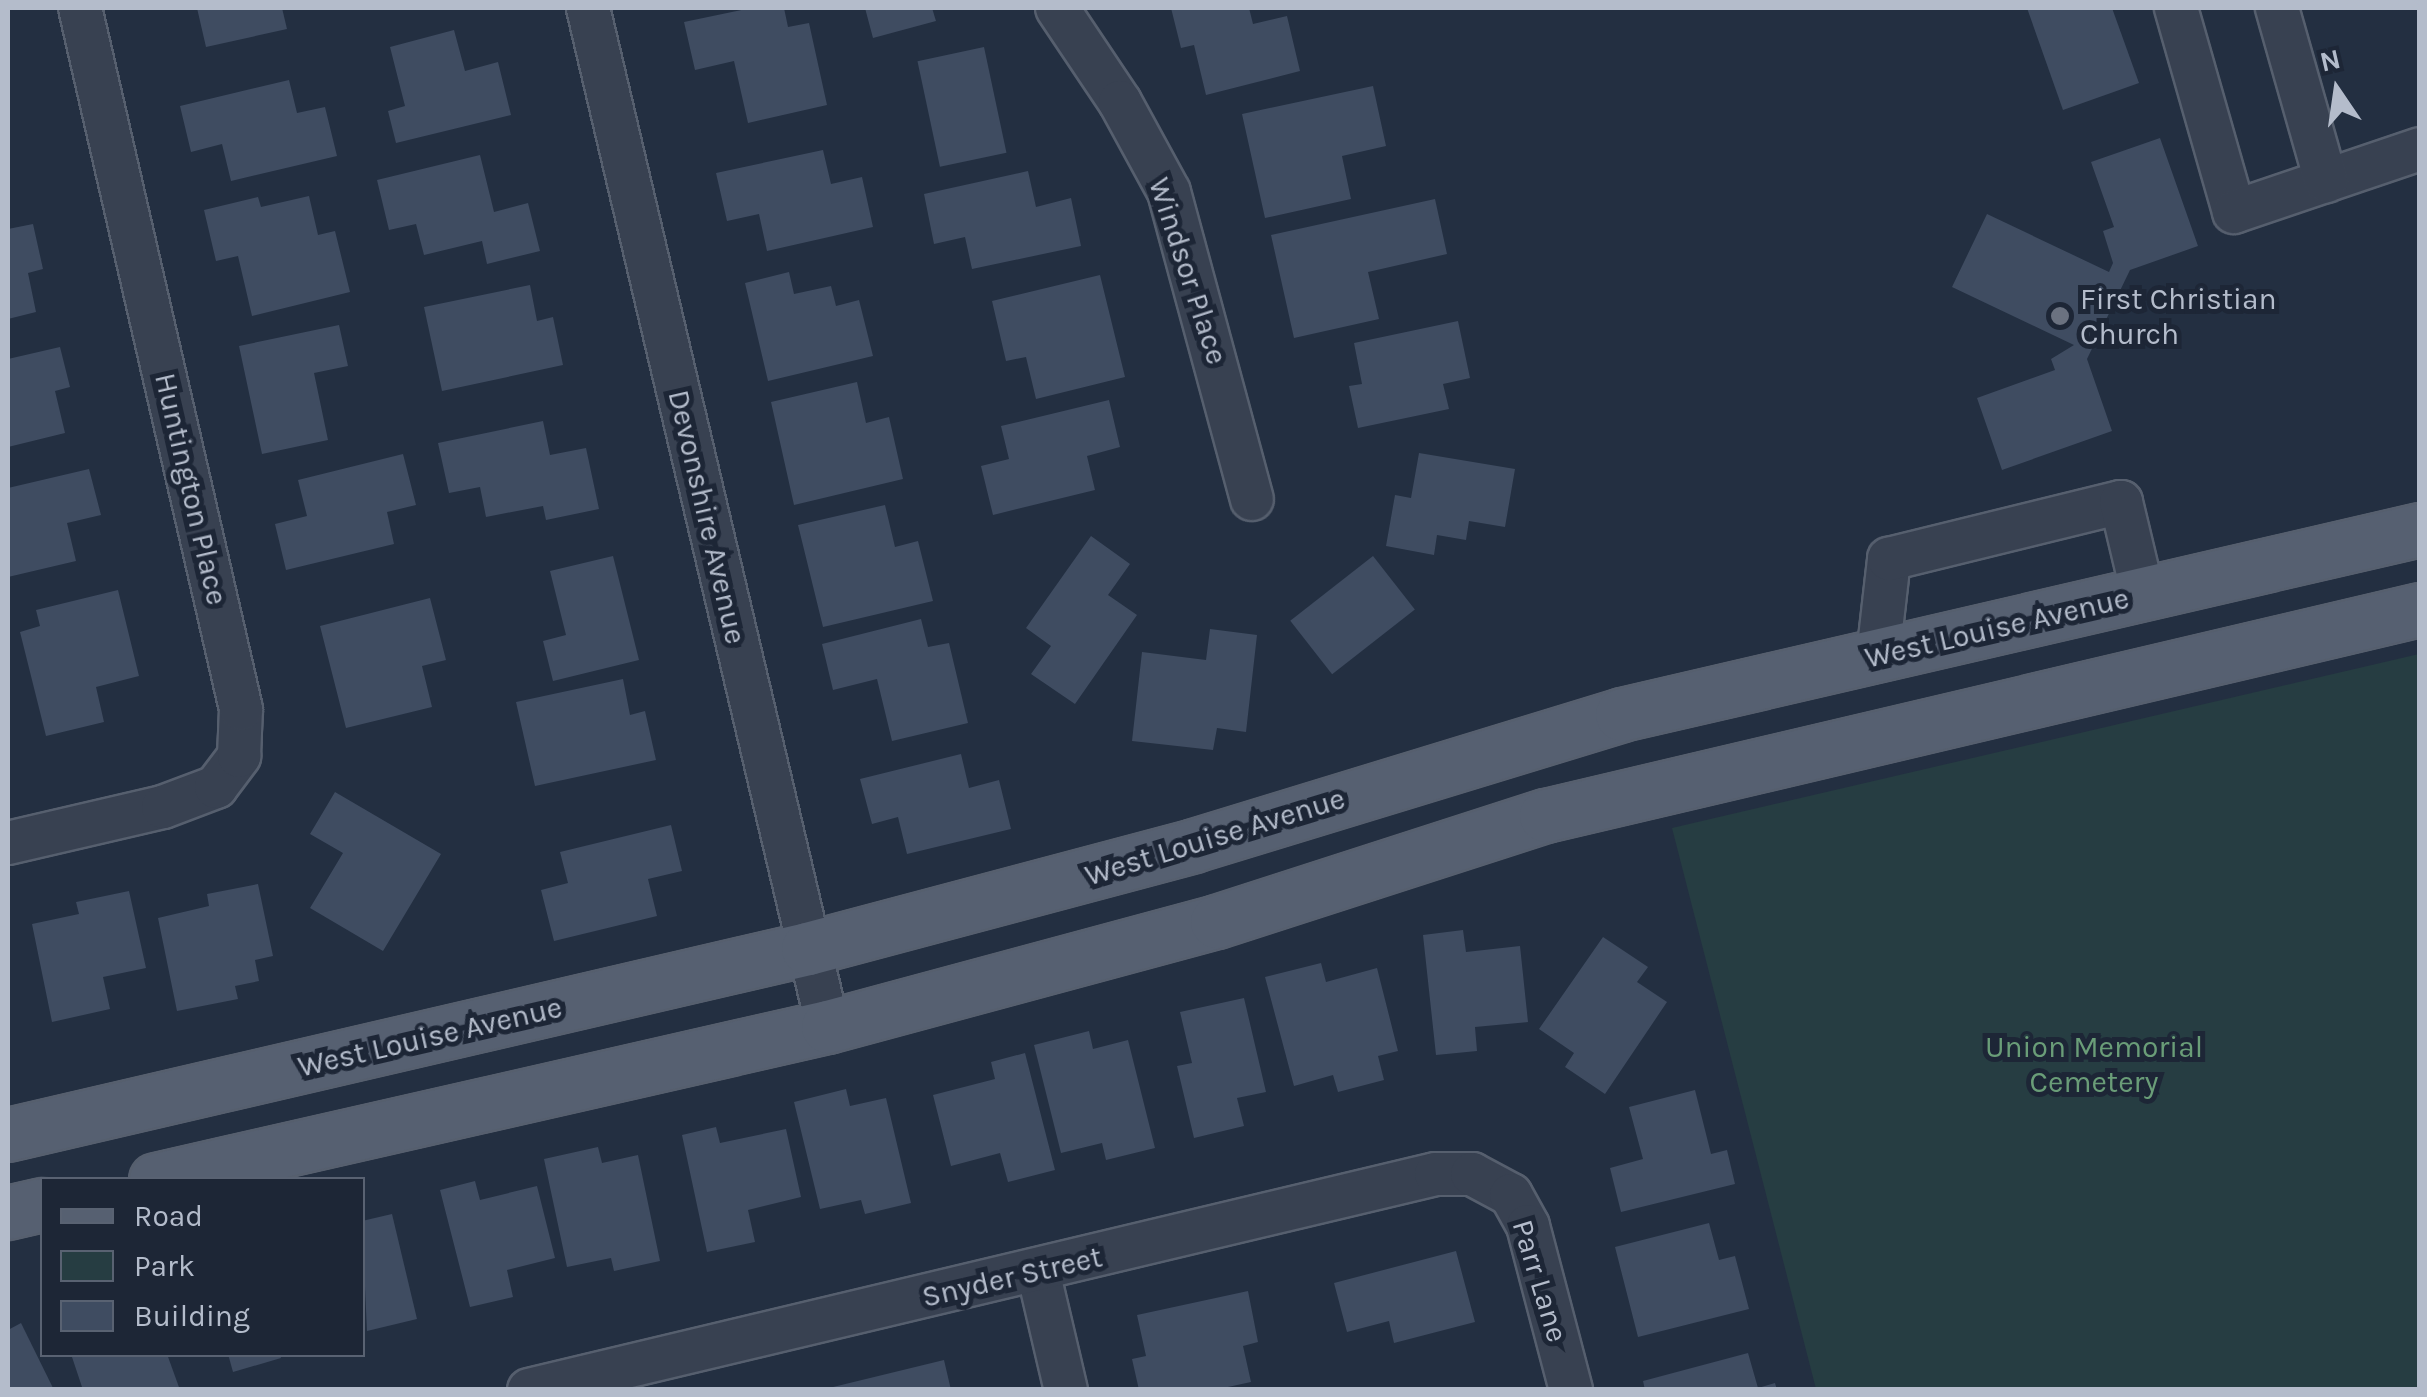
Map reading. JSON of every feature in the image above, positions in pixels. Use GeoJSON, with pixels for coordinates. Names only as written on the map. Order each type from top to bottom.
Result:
{"type":"FeatureCollection","features":[{"type":"Feature","properties":{"kind":"main road","name":"West Louise Avenue"},"geometry":{"type":"LineString","coordinates":[[8,1134],[808,949],[1194,846],[1622,715],[2420,530]]}},
{"type":"Feature","properties":{"kind":"main road"},"geometry":{"type":"LineString","coordinates":[[169,1177],[828,1027],[1217,922],[1546,816],[2420,610]]}},
{"type":"Feature","properties":{"kind":"main road"},"geometry":{"type":"LineString","coordinates":[[8,1213],[40,1205]]}},
{"type":"Feature","properties":{"kind":"street","name":"Huntington Place"},"geometry":{"type":"LineString","coordinates":[[24,839],[216,787],[239,756],[240,725],[80,8]]}},
{"type":"Feature","properties":{"kind":"street","name":"Devonshire Avenue"},"geometry":{"type":"LineString","coordinates":[[588,8],[828,1027]]}},
{"type":"Feature","properties":{"kind":"street","name":"Windsor Place"},"geometry":{"type":"LineString","coordinates":[[1057,8],[1120,102],[1169,192],[1252,499]]}},
{"type":"Feature","properties":{"kind":"street"},"geometry":{"type":"LineString","coordinates":[[2176,8],[2234,212],[2420,149]]}},
{"type":"Feature","properties":{"kind":"street"},"geometry":{"type":"LineString","coordinates":[[2277,8],[2326,181]]}},
{"type":"Feature","properties":{"kind":"street"},"geometry":{"type":"LineString","coordinates":[[1878,656],[1889,559],[2121,502],[2143,594]]}},
{"type":"Feature","properties":{"kind":"street","name":"Snyder Street"},"geometry":{"type":"LineString","coordinates":[[557,1386],[1436,1174],[1494,1181]]}},
{"type":"Feature","properties":{"kind":"street","name":"Parr Lane"},"geometry":{"type":"LineString","coordinates":[[1494,1181],[1511,1195],[1528,1226],[1570,1390]]}},
{"type":"Feature","properties":{"kind":"street"},"geometry":{"type":"LineString","coordinates":[[1038,1270],[1066,1390]]}},
{"type":"Feature","properties":{"kind":"green space","name":"Union Memorial Cemetery"},"geometry":{"type":"Polygon","coordinates":[[[2419,654],[2419,1389],[1816,1389],[1672,828],[2419,654]]]}},
{"type":"Feature","properties":{"kind":"building"},"geometry":{"type":"Polygon","coordinates":[[[197,8],[282,8],[287,29],[206,47],[197,8]]]}},
{"type":"Feature","properties":{"kind":"building"},"geometry":{"type":"Polygon","coordinates":[[[751,8],[784,8],[788,27],[809,23],[827,105],[748,123],[734,61],[695,70],[684,22],[751,8]]]}},
{"type":"Feature","properties":{"kind":"building"},"geometry":{"type":"Polygon","coordinates":[[[865,8],[932,8],[936,21],[873,38],[865,8]]]}},
{"type":"Feature","properties":{"kind":"building"},"geometry":{"type":"Polygon","coordinates":[[[1171,8],[1249,8],[1253,24],[1287,16],[1300,71],[1206,95],[1194,45],[1181,48],[1171,8]]]}},
{"type":"Feature","properties":{"kind":"building"},"geometry":{"type":"Polygon","coordinates":[[[2027,8],[2112,8],[2139,83],[2063,110],[2027,8]]]}},
{"type":"Feature","properties":{"kind":"building"},"geometry":{"type":"Polygon","coordinates":[[[454,30],[465,71],[498,62],[511,115],[396,143],[388,111],[405,106],[390,47],[454,30]]]}},
{"type":"Feature","properties":{"kind":"building"},"geometry":{"type":"Polygon","coordinates":[[[984,47],[1006,153],[940,167],[917,61],[984,47]]]}},
{"type":"Feature","properties":{"kind":"building"},"geometry":{"type":"Polygon","coordinates":[[[289,80],[297,113],[325,107],[337,156],[231,181],[222,144],[191,152],[180,106],[289,80]]]}},
{"type":"Feature","properties":{"kind":"building"},"geometry":{"type":"Polygon","coordinates":[[[1373,86],[1386,146],[1342,156],[1351,199],[1265,218],[1242,114],[1373,86]]]}},
{"type":"Feature","properties":{"kind":"building","name":"First Christian Church"},"geometry":{"type":"Polygon","coordinates":[[[2160,138],[2198,246],[2130,270],[2087,359],[2112,431],[2002,470],[1977,398],[2055,370],[2051,359],[2074,345],[1952,287],[1987,214],[2109,272],[2113,263],[2103,231],[2114,227],[2091,162],[2160,138]]]}},
{"type":"Feature","properties":{"kind":"building"},"geometry":{"type":"Polygon","coordinates":[[[823,150],[831,184],[862,177],[873,227],[767,251],[759,214],[727,221],[716,173],[823,150]]]}},
{"type":"Feature","properties":{"kind":"building"},"geometry":{"type":"Polygon","coordinates":[[[480,155],[494,212],[528,203],[540,251],[487,264],[482,241],[424,255],[416,224],[389,230],[377,180],[480,155]]]}},
{"type":"Feature","properties":{"kind":"building"},"geometry":{"type":"Polygon","coordinates":[[[1028,171],[1036,207],[1071,198],[1081,246],[972,269],[965,237],[934,244],[924,194],[1028,171]]]}},
{"type":"Feature","properties":{"kind":"building"},"geometry":{"type":"Polygon","coordinates":[[[309,196],[318,235],[335,231],[350,292],[252,316],[238,256],[216,261],[204,210],[258,197],[261,207],[309,196]]]}},
{"type":"Feature","properties":{"kind":"building"},"geometry":{"type":"Polygon","coordinates":[[[1435,199],[1447,254],[1368,272],[1379,319],[1294,338],[1271,235],[1435,199]]]}},
{"type":"Feature","properties":{"kind":"building"},"geometry":{"type":"Polygon","coordinates":[[[33,224],[43,269],[28,273],[36,312],[8,319],[8,229],[33,224]]]}},
{"type":"Feature","properties":{"kind":"building"},"geometry":{"type":"Polygon","coordinates":[[[789,272],[794,294],[831,286],[836,306],[859,300],[873,356],[768,381],[745,283],[789,272]]]}},
{"type":"Feature","properties":{"kind":"building"},"geometry":{"type":"Polygon","coordinates":[[[1100,275],[1125,377],[1036,399],[1026,357],[1006,361],[992,301],[1100,275]]]}},
{"type":"Feature","properties":{"kind":"building"},"geometry":{"type":"Polygon","coordinates":[[[530,285],[537,321],[553,317],[563,365],[442,391],[424,307],[530,285]]]}},
{"type":"Feature","properties":{"kind":"building"},"geometry":{"type":"Polygon","coordinates":[[[1458,321],[1470,378],[1443,384],[1449,409],[1358,428],[1349,386],[1362,384],[1354,343],[1458,321]]]}},
{"type":"Feature","properties":{"kind":"building"},"geometry":{"type":"Polygon","coordinates":[[[339,325],[348,366],[314,373],[328,440],[262,454],[239,346],[339,325]]]}},
{"type":"Feature","properties":{"kind":"building"},"geometry":{"type":"Polygon","coordinates":[[[60,347],[70,387],[55,391],[65,433],[8,447],[8,359],[60,347]]]}},
{"type":"Feature","properties":{"kind":"building"},"geometry":{"type":"Polygon","coordinates":[[[857,382],[866,423],[889,417],[903,479],[794,505],[771,402],[857,382]]]}},
{"type":"Feature","properties":{"kind":"building"},"geometry":{"type":"Polygon","coordinates":[[[1109,400],[1120,447],[1087,456],[1095,490],[993,515],[981,466],[1009,459],[1001,426],[1109,400]]]}},
{"type":"Feature","properties":{"kind":"building"},"geometry":{"type":"Polygon","coordinates":[[[543,421],[550,455],[586,448],[599,509],[546,520],[543,506],[486,517],[480,487],[449,493],[438,443],[543,421]]]}},
{"type":"Feature","properties":{"kind":"building"},"geometry":{"type":"Polygon","coordinates":[[[1419,453],[1515,469],[1505,527],[1469,521],[1466,540],[1437,535],[1434,555],[1386,546],[1395,495],[1411,498],[1419,453]]]}},
{"type":"Feature","properties":{"kind":"building"},"geometry":{"type":"Polygon","coordinates":[[[403,454],[416,505],[387,512],[394,544],[286,570],[275,524],[307,516],[298,480],[403,454]]]}},
{"type":"Feature","properties":{"kind":"building"},"geometry":{"type":"Polygon","coordinates":[[[89,469],[101,515],[67,523],[76,561],[8,577],[8,488],[89,469]]]}},
{"type":"Feature","properties":{"kind":"building"},"geometry":{"type":"Polygon","coordinates":[[[885,505],[895,547],[918,541],[933,601],[823,627],[798,525],[885,505]]]}},
{"type":"Feature","properties":{"kind":"building"},"geometry":{"type":"Polygon","coordinates":[[[1091,536],[1130,564],[1108,595],[1137,615],[1075,704],[1031,674],[1051,646],[1026,628],[1091,536]]]}},
{"type":"Feature","properties":{"kind":"building"},"geometry":{"type":"Polygon","coordinates":[[[613,556],[639,660],[553,681],[543,641],[566,635],[550,571],[613,556]]]}},
{"type":"Feature","properties":{"kind":"building"},"geometry":{"type":"Polygon","coordinates":[[[1373,556],[1415,610],[1332,674],[1290,621],[1373,556]]]}},
{"type":"Feature","properties":{"kind":"building"},"geometry":{"type":"Polygon","coordinates":[[[118,590],[139,676],[96,687],[104,722],[46,736],[20,632],[40,626],[36,610],[118,590]]]}},
{"type":"Feature","properties":{"kind":"building"},"geometry":{"type":"Polygon","coordinates":[[[430,598],[446,660],[422,666],[432,707],[346,728],[320,626],[430,598]]]}},
{"type":"Feature","properties":{"kind":"building"},"geometry":{"type":"Polygon","coordinates":[[[921,619],[928,647],[949,643],[968,723],[892,741],[877,679],[833,690],[822,644],[921,619]]]}},
{"type":"Feature","properties":{"kind":"building"},"geometry":{"type":"Polygon","coordinates":[[[1210,629],[1257,635],[1246,732],[1217,728],[1213,750],[1132,741],[1142,652],[1206,660],[1210,629]]]}},
{"type":"Feature","properties":{"kind":"building"},"geometry":{"type":"Polygon","coordinates":[[[623,679],[630,715],[645,711],[656,760],[535,786],[516,702],[623,679]]]}},
{"type":"Feature","properties":{"kind":"building"},"geometry":{"type":"Polygon","coordinates":[[[961,754],[969,788],[999,780],[1011,829],[907,854],[898,817],[872,824],[860,779],[961,754]]]}},
{"type":"Feature","properties":{"kind":"building"},"geometry":{"type":"Polygon","coordinates":[[[335,792],[441,854],[383,951],[310,908],[343,853],[310,834],[335,792]]]}},
{"type":"Feature","properties":{"kind":"building"},"geometry":{"type":"Polygon","coordinates":[[[671,825],[682,871],[648,879],[657,916],[554,941],[541,890],[568,883],[560,852],[671,825]]]}},
{"type":"Feature","properties":{"kind":"building"},"geometry":{"type":"Polygon","coordinates":[[[258,884],[273,956],[255,960],[259,981],[235,986],[238,999],[177,1011],[158,918],[209,906],[207,894],[258,884]]]}},
{"type":"Feature","properties":{"kind":"building"},"geometry":{"type":"Polygon","coordinates":[[[129,891],[146,968],[103,977],[110,1009],[52,1022],[32,924],[79,914],[76,902],[129,891]]]}},
{"type":"Feature","properties":{"kind":"building"},"geometry":{"type":"Polygon","coordinates":[[[1463,930],[1466,952],[1520,946],[1528,1022],[1475,1027],[1477,1051],[1436,1055],[1423,935],[1463,930]]]}},
{"type":"Feature","properties":{"kind":"building"},"geometry":{"type":"Polygon","coordinates":[[[1603,937],[1648,967],[1637,982],[1667,1002],[1605,1094],[1565,1067],[1574,1053],[1539,1029],[1603,937]]]}},
{"type":"Feature","properties":{"kind":"building"},"geometry":{"type":"Polygon","coordinates":[[[1321,963],[1326,982],[1377,968],[1398,1051],[1378,1056],[1384,1080],[1338,1092],[1333,1075],[1294,1086],[1265,977],[1321,963]]]}},
{"type":"Feature","properties":{"kind":"building"},"geometry":{"type":"Polygon","coordinates":[[[1244,998],[1266,1092],[1237,1098],[1244,1126],[1194,1138],[1177,1066],[1192,1063],[1180,1012],[1244,998]]]}},
{"type":"Feature","properties":{"kind":"building"},"geometry":{"type":"Polygon","coordinates":[[[1089,1031],[1093,1049],[1128,1040],[1155,1148],[1106,1160],[1102,1143],[1061,1153],[1034,1045],[1089,1031]]]}},
{"type":"Feature","properties":{"kind":"building"},"geometry":{"type":"Polygon","coordinates":[[[1025,1053],[1055,1170],[1008,1182],[1000,1153],[951,1166],[933,1095],[995,1079],[991,1062],[1025,1053]]]}},
{"type":"Feature","properties":{"kind":"building"},"geometry":{"type":"Polygon","coordinates":[[[846,1089],[850,1106],[886,1098],[911,1203],[865,1214],[861,1200],[820,1209],[794,1102],[846,1089]]]}},
{"type":"Feature","properties":{"kind":"building"},"geometry":{"type":"Polygon","coordinates":[[[1695,1090],[1711,1154],[1727,1150],[1735,1184],[1621,1212],[1610,1168],[1643,1159],[1629,1107],[1695,1090]]]}},
{"type":"Feature","properties":{"kind":"building"},"geometry":{"type":"Polygon","coordinates":[[[716,1127],[720,1143],[786,1129],[801,1197],[748,1210],[755,1242],[707,1252],[682,1135],[716,1127]]]}},
{"type":"Feature","properties":{"kind":"building"},"geometry":{"type":"Polygon","coordinates":[[[598,1147],[602,1163],[638,1155],[660,1261],[614,1271],[611,1258],[567,1267],[544,1159],[598,1147]]]}},
{"type":"Feature","properties":{"kind":"building"},"geometry":{"type":"Polygon","coordinates":[[[475,1181],[480,1200],[537,1186],[555,1258],[507,1270],[513,1297],[470,1307],[440,1190],[475,1181]]]}},
{"type":"Feature","properties":{"kind":"building"},"geometry":{"type":"Polygon","coordinates":[[[392,1214],[417,1319],[367,1331],[365,1220],[392,1214]]]}},
{"type":"Feature","properties":{"kind":"building"},"geometry":{"type":"Polygon","coordinates":[[[1709,1223],[1719,1260],[1735,1256],[1749,1309],[1638,1337],[1615,1247],[1709,1223]]]}},
{"type":"Feature","properties":{"kind":"building"},"geometry":{"type":"Polygon","coordinates":[[[1456,1251],[1475,1322],[1394,1343],[1389,1321],[1347,1332],[1334,1283],[1456,1251]]]}},
{"type":"Feature","properties":{"kind":"building"},"geometry":{"type":"Polygon","coordinates":[[[1248,1291],[1258,1342],[1243,1346],[1251,1382],[1214,1390],[1139,1390],[1132,1359],[1146,1356],[1137,1315],[1248,1291]]]}},
{"type":"Feature","properties":{"kind":"building"},"geometry":{"type":"Polygon","coordinates":[[[21,1323],[54,1390],[8,1390],[8,1330],[21,1323]]]}},
{"type":"Feature","properties":{"kind":"building"},"geometry":{"type":"Polygon","coordinates":[[[1748,1353],[1758,1388],[1775,1383],[1777,1390],[1645,1390],[1643,1381],[1748,1353]]]}},
{"type":"Feature","properties":{"kind":"building"},"geometry":{"type":"Polygon","coordinates":[[[72,1357],[168,1357],[180,1390],[83,1390],[72,1357]]]}},
{"type":"Feature","properties":{"kind":"building"},"geometry":{"type":"Polygon","coordinates":[[[229,1357],[281,1357],[281,1358],[233,1372],[229,1357]]]}},
{"type":"Feature","properties":{"kind":"building"},"geometry":{"type":"Polygon","coordinates":[[[944,1360],[951,1390],[829,1390],[829,1388],[944,1360]]]}},
{"type":"Feature","properties":{"kind":"place","name":"First Christian Church"},"geometry":{"type":"Point","coordinates":[2060,316]}}]}
